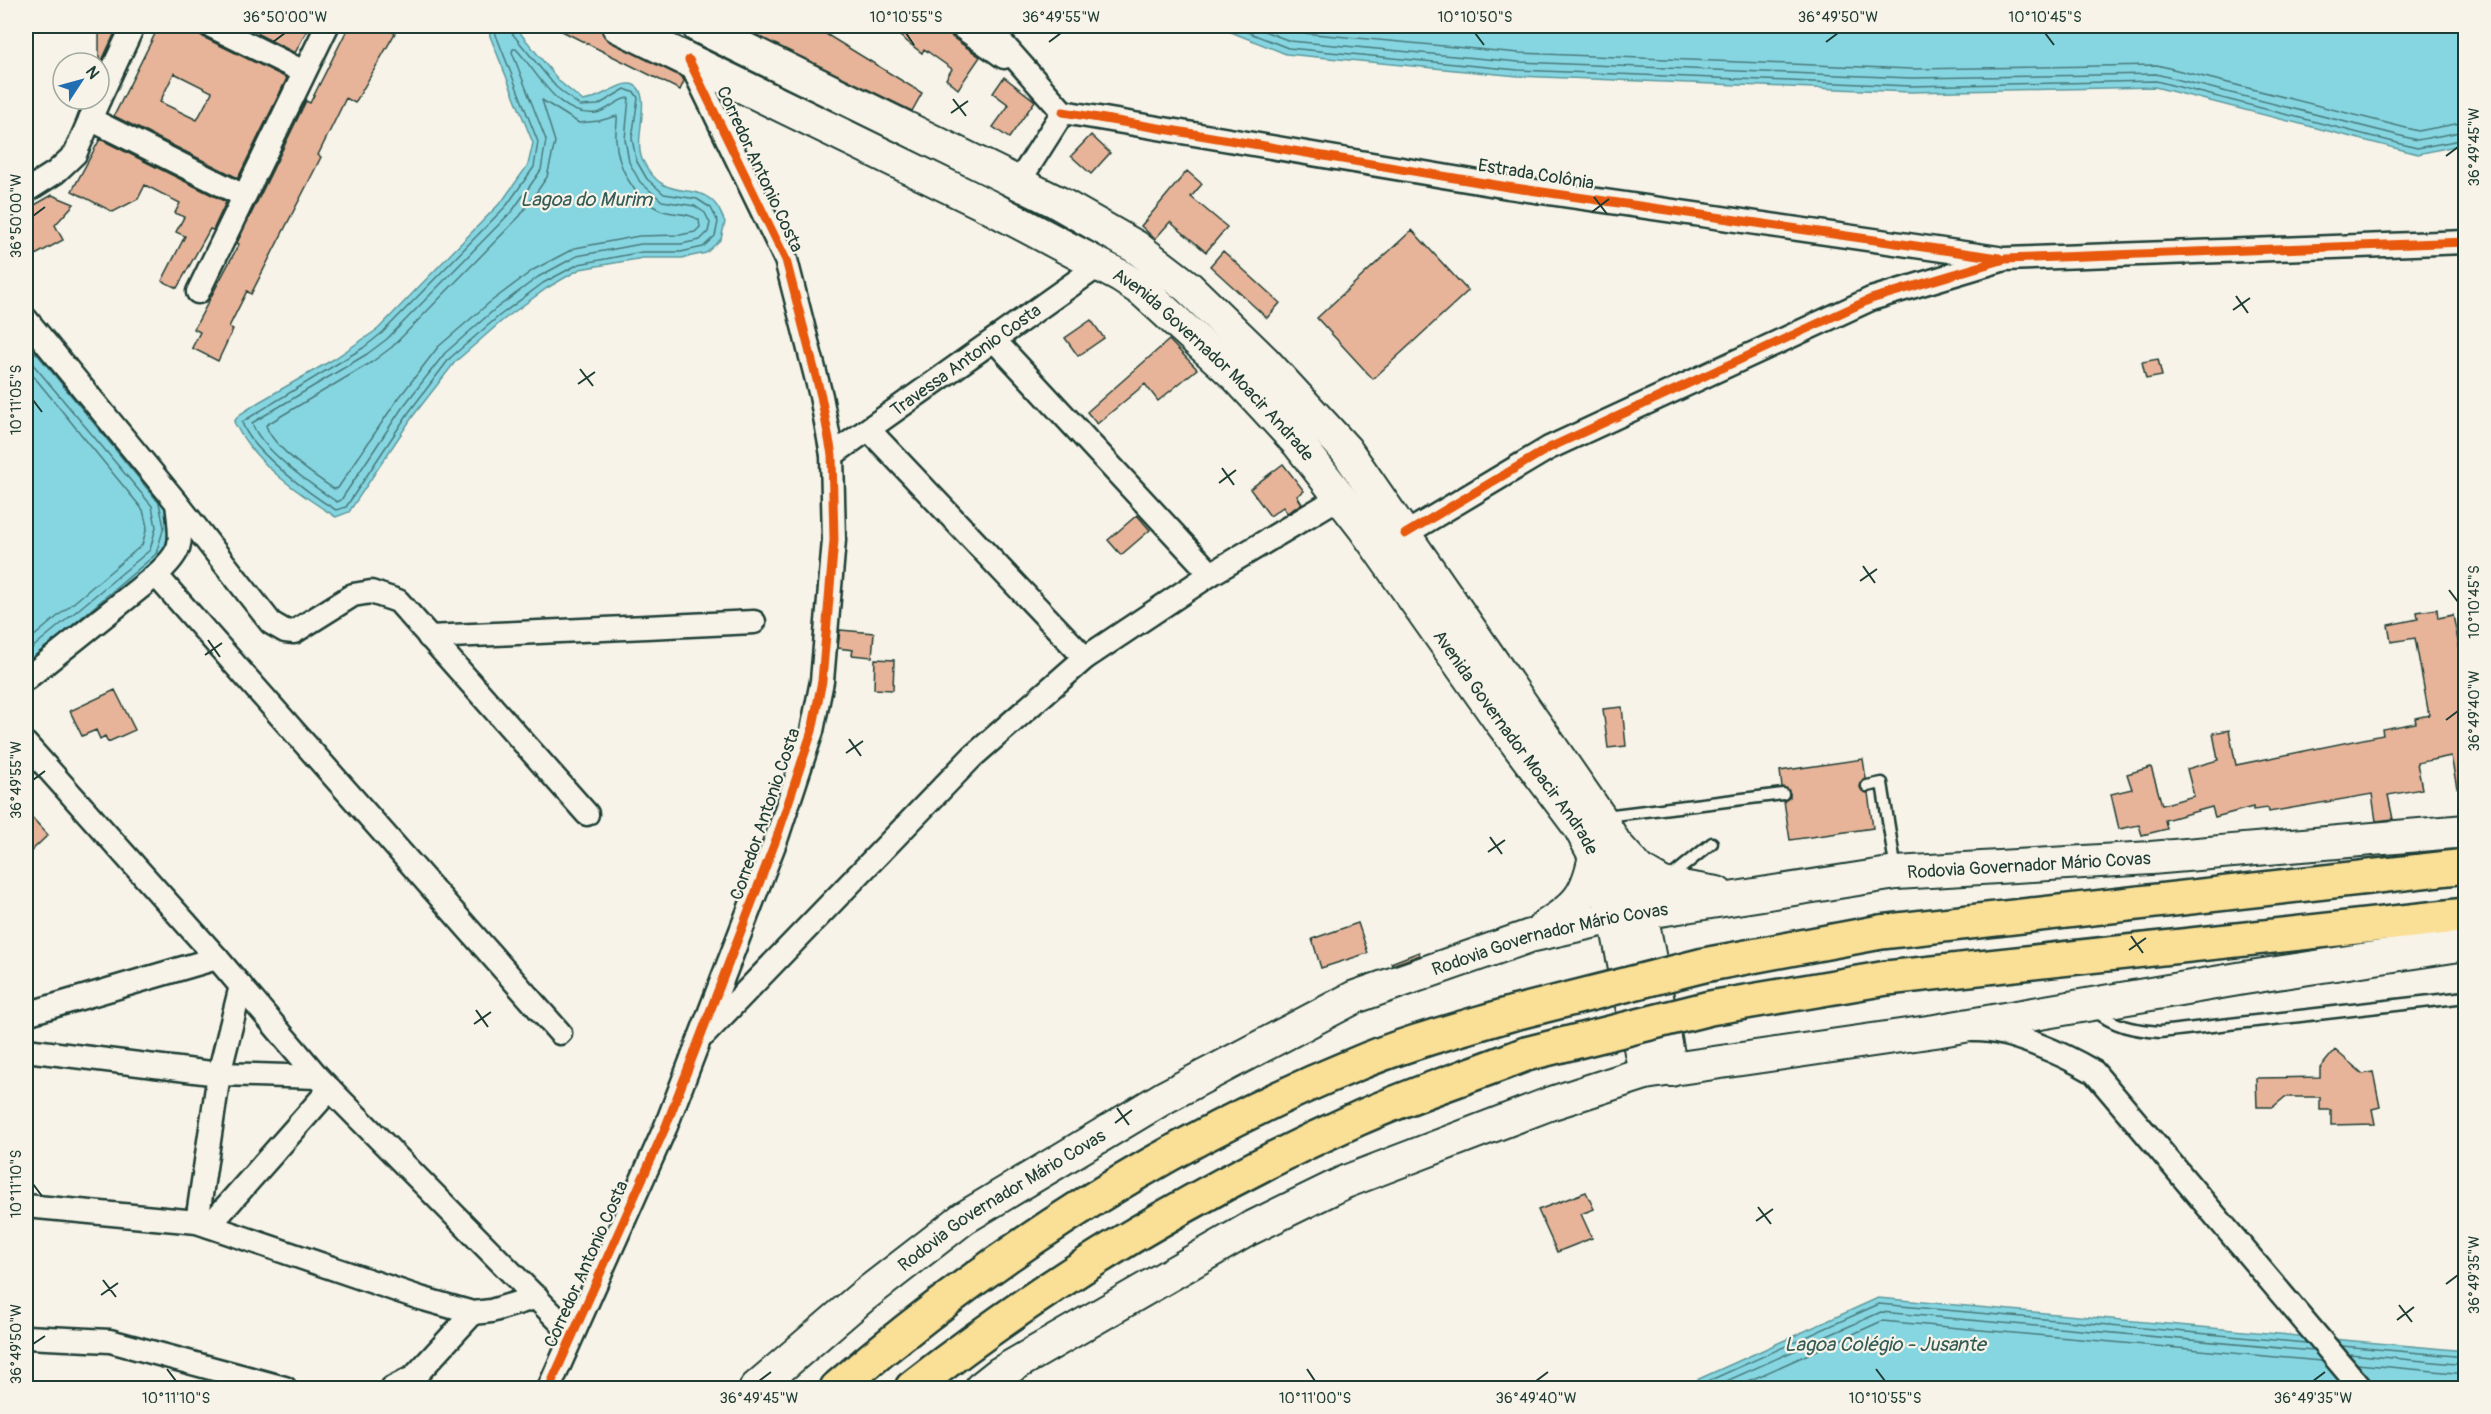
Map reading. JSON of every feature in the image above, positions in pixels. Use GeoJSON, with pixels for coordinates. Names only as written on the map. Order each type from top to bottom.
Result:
{"type":"FeatureCollection","features":[{"type":"Feature","properties":{"kind":"highway"},"geometry":{"type":"LineString","coordinates":[[837,1389],[909,1327],[965,1285],[1121,1180],[1276,1099],[1355,1064],[1514,1013],[1704,965],[1881,932],[2466,866]]}},
{"type":"Feature","properties":{"kind":"highway"},"geometry":{"type":"LineString","coordinates":[[912,1389],[1071,1273],[1149,1226],[1360,1118],[1526,1054],[1710,1008],[1887,978],[2466,915]]}},
{"type":"Feature","properties":{"kind":"main road","name":"Avenida Governador Moacir Andrade"},"geometry":{"type":"LineString","coordinates":[[618,26],[984,204],[1143,291],[1237,377],[1298,443],[1597,835]]}},
{"type":"Feature","properties":{"kind":"main road","name":"Avenida Governador Moacir Andrade"},"geometry":{"type":"LineString","coordinates":[[698,26],[1018,183],[1136,247],[1188,287],[1265,362],[1346,450],[1405,534],[1597,835],[1628,915],[1658,1071]]}},
{"type":"Feature","properties":{"kind":"main road"},"geometry":{"type":"LineString","coordinates":[[1109,271],[1136,247]]}},
{"type":"Feature","properties":{"kind":"main road","name":"Rodovia Governador Mário Covas"},"geometry":{"type":"LineString","coordinates":[[756,1389],[862,1297],[964,1218],[1164,1097],[1355,998],[1530,936],[1628,915],[1896,873],[2151,858],[2466,831]]}},
{"type":"Feature","properties":{"kind":"main road"},"geometry":{"type":"LineString","coordinates":[[1530,936],[1574,907],[1585,892],[1597,835],[1639,870],[1663,884],[1735,898]]}},
{"type":"Feature","properties":{"kind":"main road"},"geometry":{"type":"LineString","coordinates":[[981,1389],[1000,1373],[1249,1229],[1345,1182],[1549,1104],[1658,1071],[1935,1031],[2466,944]]}},
{"type":"Feature","properties":{"kind":"street"},"geometry":{"type":"LineString","coordinates":[[111,74],[134,26]]}},
{"type":"Feature","properties":{"kind":"street"},"geometry":{"type":"LineString","coordinates":[[211,26],[304,72]]}},
{"type":"Feature","properties":{"kind":"street"},"geometry":{"type":"LineString","coordinates":[[198,292],[327,26]]}},
{"type":"Feature","properties":{"kind":"street"},"geometry":{"type":"LineString","coordinates":[[960,26],[991,50],[1026,68]]}},
{"type":"Feature","properties":{"kind":"street"},"geometry":{"type":"LineString","coordinates":[[987,26],[1063,112],[1018,183]]}},
{"type":"Feature","properties":{"kind":"street","name":"Corredor Antonio Costa"},"geometry":{"type":"LineString","coordinates":[[549,1389],[666,1126],[777,837],[812,731],[822,681],[834,540],[832,455],[821,396],[786,260],[689,60]]}},
{"type":"Feature","properties":{"kind":"street"},"geometry":{"type":"LineString","coordinates":[[26,191],[56,172],[75,154],[94,111]]}},
{"type":"Feature","properties":{"kind":"street"},"geometry":{"type":"LineString","coordinates":[[104,111],[244,196]]}},
{"type":"Feature","properties":{"kind":"street","name":"Estrada Colônia"},"geometry":{"type":"LineString","coordinates":[[1063,112],[1508,187],[2005,259]]}},
{"type":"Feature","properties":{"kind":"street"},"geometry":{"type":"LineString","coordinates":[[1405,534],[1549,448],[1861,304],[2005,259],[2466,242]]}},
{"type":"Feature","properties":{"kind":"street","name":"Travessa Antonio Costa"},"geometry":{"type":"LineString","coordinates":[[832,455],[870,431],[994,340],[1109,271]]}},
{"type":"Feature","properties":{"kind":"street"},"geometry":{"type":"LineString","coordinates":[[26,319],[177,503],[271,623],[285,631],[294,632],[353,595],[371,591],[398,602],[587,814]]}},
{"type":"Feature","properties":{"kind":"street"},"geometry":{"type":"LineString","coordinates":[[994,340],[1211,574]]}},
{"type":"Feature","properties":{"kind":"street"},"geometry":{"type":"LineString","coordinates":[[870,431],[1085,658]]}},
{"type":"Feature","properties":{"kind":"street"},"geometry":{"type":"LineString","coordinates":[[698,1041],[972,756],[1085,658],[1211,574],[1340,497]]}},
{"type":"Feature","properties":{"kind":"street"},"geometry":{"type":"LineString","coordinates":[[26,680],[156,576],[176,557],[181,540],[177,503]]}},
{"type":"Feature","properties":{"kind":"street"},"geometry":{"type":"LineString","coordinates":[[156,576],[560,1034]]}},
{"type":"Feature","properties":{"kind":"street"},"geometry":{"type":"LineString","coordinates":[[429,637],[754,622]]}},
{"type":"Feature","properties":{"kind":"street"},"geometry":{"type":"LineString","coordinates":[[26,744],[324,1083],[572,1334]]}},
{"type":"Feature","properties":{"kind":"street"},"geometry":{"type":"LineString","coordinates":[[26,1014],[216,958]]}},
{"type":"Feature","properties":{"kind":"street"},"geometry":{"type":"LineString","coordinates":[[203,1224],[219,1074],[241,986]]}},
{"type":"Feature","properties":{"kind":"street"},"geometry":{"type":"LineString","coordinates":[[1935,1031],[1979,1029],[2015,1038],[2067,1056],[2094,1072],[2361,1389]]}},
{"type":"Feature","properties":{"kind":"street"},"geometry":{"type":"LineString","coordinates":[[26,1050],[219,1074],[324,1083]]}},
{"type":"Feature","properties":{"kind":"street"},"geometry":{"type":"LineString","coordinates":[[203,1224],[324,1083]]}},
{"type":"Feature","properties":{"kind":"street"},"geometry":{"type":"LineString","coordinates":[[26,1206],[203,1224],[420,1298],[473,1313],[491,1311],[537,1297]]}},
{"type":"Feature","properties":{"kind":"street"},"geometry":{"type":"LineString","coordinates":[[392,1389],[414,1377],[473,1313]]}},
{"type":"Feature","properties":{"kind":"street"},"geometry":{"type":"LineString","coordinates":[[26,1337],[110,1341],[285,1389]]}},
{"type":"Feature","properties":{"kind":"lane"},"geometry":{"type":"LineString","coordinates":[[1867,786],[1882,783],[1896,873]]}},
{"type":"Feature","properties":{"kind":"lane"},"geometry":{"type":"LineString","coordinates":[[1597,835],[1783,794]]}},
{"type":"Feature","properties":{"kind":"lane"},"geometry":{"type":"LineString","coordinates":[[1663,884],[1712,843]]}},
{"type":"Feature","properties":{"kind":"lane"},"geometry":{"type":"LineString","coordinates":[[2088,1005],[2107,1021],[2123,1027],[2160,1032],[2466,997]]}},
{"type":"Feature","properties":{"kind":"water","name":"Lagoa do Murim"},"geometry":{"type":"Polygon","coordinates":[[[489,26],[512,26],[517,29],[560,82],[583,101],[624,85],[634,85],[639,90],[643,107],[640,140],[642,159],[660,183],[670,188],[699,193],[708,197],[716,205],[725,222],[721,239],[706,253],[682,258],[643,258],[580,269],[547,288],[503,320],[455,362],[413,416],[349,512],[336,517],[307,498],[265,464],[253,451],[234,422],[239,415],[259,402],[334,359],[378,329],[503,200],[528,165],[533,143],[490,36],[489,26]]]}},
{"type":"Feature","properties":{"kind":"water"},"geometry":{"type":"Polygon","coordinates":[[[1216,26],[2465,26],[2465,144],[2418,154],[2155,87],[1910,92],[1518,76],[1286,54],[1216,26]]]}},
{"type":"Feature","properties":{"kind":"water"},"geometry":{"type":"Polygon","coordinates":[[[26,339],[42,350],[165,501],[170,527],[162,557],[26,668],[26,339]]]}},
{"type":"Feature","properties":{"kind":"water","name":"Lagoa Colégio - Jusante"},"geometry":{"type":"Polygon","coordinates":[[[1878,1298],[2466,1351],[2465,1388],[1679,1388],[1878,1298]]]}},
{"type":"Feature","properties":{"kind":"building"},"geometry":{"type":"Polygon","coordinates":[[[99,26],[118,26],[106,51],[99,51],[99,26]]]}},
{"type":"Feature","properties":{"kind":"building"},"geometry":{"type":"Polygon","coordinates":[[[159,26],[187,26],[205,38],[287,78],[238,178],[114,116],[159,26]],[[174,73],[160,102],[197,120],[212,92],[174,73]]]}},
{"type":"Feature","properties":{"kind":"building"},"geometry":{"type":"Polygon","coordinates":[[[263,26],[309,26],[295,53],[258,34],[263,26]]]}},
{"type":"Feature","properties":{"kind":"building"},"geometry":{"type":"Polygon","coordinates":[[[349,26],[380,26],[395,33],[355,103],[346,98],[318,155],[321,157],[308,183],[251,294],[247,291],[229,327],[233,329],[218,361],[192,348],[200,332],[194,329],[239,244],[237,243],[306,101],[310,103],[349,26]]]}},
{"type":"Feature","properties":{"kind":"building"},"geometry":{"type":"Polygon","coordinates":[[[552,26],[593,26],[601,29],[610,42],[682,77],[684,81],[680,90],[552,26]]]}},
{"type":"Feature","properties":{"kind":"building"},"geometry":{"type":"Polygon","coordinates":[[[738,26],[813,26],[922,93],[912,111],[738,26]]]}},
{"type":"Feature","properties":{"kind":"building"},"geometry":{"type":"Polygon","coordinates":[[[887,26],[947,26],[952,37],[980,57],[958,89],[946,79],[952,69],[924,49],[922,53],[887,26]]]}},
{"type":"Feature","properties":{"kind":"building"},"geometry":{"type":"Polygon","coordinates":[[[1004,77],[1035,101],[1009,138],[993,127],[1009,105],[993,93],[1004,77]]]}},
{"type":"Feature","properties":{"kind":"building"},"geometry":{"type":"Polygon","coordinates":[[[1091,135],[1110,153],[1091,174],[1071,156],[1091,135]]]}},
{"type":"Feature","properties":{"kind":"building"},"geometry":{"type":"Polygon","coordinates":[[[100,139],[226,202],[213,230],[210,229],[177,288],[162,281],[185,236],[176,232],[184,217],[175,213],[180,203],[145,185],[138,199],[113,212],[72,191],[100,139]]]}},
{"type":"Feature","properties":{"kind":"building"},"geometry":{"type":"Polygon","coordinates":[[[1187,171],[1202,184],[1191,197],[1227,227],[1206,252],[1170,222],[1155,239],[1141,226],[1187,171]]]}},
{"type":"Feature","properties":{"kind":"building"},"geometry":{"type":"Polygon","coordinates":[[[52,195],[74,204],[55,225],[63,240],[26,260],[26,210],[52,195]]]}},
{"type":"Feature","properties":{"kind":"building"},"geometry":{"type":"Polygon","coordinates":[[[1412,230],[1468,291],[1373,379],[1317,318],[1412,230]]]}},
{"type":"Feature","properties":{"kind":"building"},"geometry":{"type":"Polygon","coordinates":[[[1223,251],[1280,303],[1267,318],[1210,266],[1223,251]]]}},
{"type":"Feature","properties":{"kind":"building"},"geometry":{"type":"Polygon","coordinates":[[[1091,320],[1104,338],[1078,356],[1065,338],[1091,320]]]}},
{"type":"Feature","properties":{"kind":"building"},"geometry":{"type":"Polygon","coordinates":[[[1169,340],[1197,369],[1158,401],[1145,384],[1097,424],[1087,412],[1169,340]]]}},
{"type":"Feature","properties":{"kind":"building"},"geometry":{"type":"Polygon","coordinates":[[[2158,359],[2162,376],[2146,379],[2142,362],[2158,359]]]}},
{"type":"Feature","properties":{"kind":"building"},"geometry":{"type":"Polygon","coordinates":[[[1283,464],[1304,491],[1297,496],[1302,504],[1287,513],[1283,507],[1270,516],[1250,489],[1283,464]]]}},
{"type":"Feature","properties":{"kind":"building"},"geometry":{"type":"Polygon","coordinates":[[[1137,515],[1150,530],[1121,555],[1108,540],[1137,515]]]}},
{"type":"Feature","properties":{"kind":"building"},"geometry":{"type":"Polygon","coordinates":[[[2437,609],[2438,618],[2453,615],[2466,682],[2466,787],[2457,788],[2451,756],[2417,763],[2422,789],[2388,795],[2393,819],[2376,821],[2372,794],[2269,812],[2268,808],[2253,810],[2253,807],[2215,817],[2212,807],[2165,820],[2167,829],[2142,835],[2139,825],[2119,829],[2111,794],[2132,789],[2127,774],[2151,767],[2162,805],[2194,796],[2187,769],[2218,760],[2213,733],[2229,730],[2236,765],[2383,735],[2382,729],[2416,723],[2415,718],[2429,715],[2415,638],[2391,642],[2388,625],[2418,619],[2417,612],[2437,609]]]}},
{"type":"Feature","properties":{"kind":"building"},"geometry":{"type":"Polygon","coordinates":[[[840,630],[874,633],[872,657],[852,655],[853,650],[838,648],[840,630]]]}},
{"type":"Feature","properties":{"kind":"building"},"geometry":{"type":"Polygon","coordinates":[[[875,659],[894,660],[893,690],[874,689],[875,659]]]}},
{"type":"Feature","properties":{"kind":"building"},"geometry":{"type":"Polygon","coordinates":[[[115,690],[135,730],[108,742],[105,736],[100,739],[96,730],[82,736],[70,711],[115,690]]]}},
{"type":"Feature","properties":{"kind":"building"},"geometry":{"type":"Polygon","coordinates":[[[1622,707],[1626,746],[1608,748],[1603,709],[1622,707]]]}},
{"type":"Feature","properties":{"kind":"building"},"geometry":{"type":"Polygon","coordinates":[[[1863,759],[1866,779],[1860,787],[1862,791],[1868,793],[1873,828],[1790,840],[1784,801],[1790,797],[1790,793],[1782,787],[1780,771],[1863,759]]]}},
{"type":"Feature","properties":{"kind":"building"},"geometry":{"type":"Polygon","coordinates":[[[26,811],[48,835],[26,856],[26,811]]]}},
{"type":"Feature","properties":{"kind":"building"},"geometry":{"type":"Polygon","coordinates":[[[1358,923],[1368,953],[1321,968],[1312,939],[1358,923]]]}},
{"type":"Feature","properties":{"kind":"building"},"geometry":{"type":"Polygon","coordinates":[[[1419,952],[1420,955],[1392,965],[1391,963],[1419,952]]]}},
{"type":"Feature","properties":{"kind":"building"},"geometry":{"type":"Polygon","coordinates":[[[2335,1050],[2363,1074],[2373,1072],[2380,1107],[2372,1109],[2375,1124],[2331,1125],[2331,1110],[2320,1110],[2320,1097],[2285,1097],[2273,1107],[2257,1107],[2256,1078],[2320,1077],[2320,1068],[2335,1050]]]}},
{"type":"Feature","properties":{"kind":"building"},"geometry":{"type":"Polygon","coordinates":[[[1586,1192],[1594,1209],[1581,1214],[1592,1238],[1557,1252],[1538,1210],[1586,1192]]]}},
{"type":"Feature","properties":{"kind":"cycle path"},"geometry":{"type":"LineString","coordinates":[[549,1388],[666,1126],[777,837],[812,731],[822,681],[834,540],[832,455],[821,396],[786,260],[689,60]]}},
{"type":"Feature","properties":{"kind":"cycle path"},"geometry":{"type":"LineString","coordinates":[[1063,112],[1508,187],[1999,258]]}},
{"type":"Feature","properties":{"kind":"cycle path"},"geometry":{"type":"LineString","coordinates":[[1405,534],[1549,448],[1871,299],[2005,259],[2466,242]]}}]}
